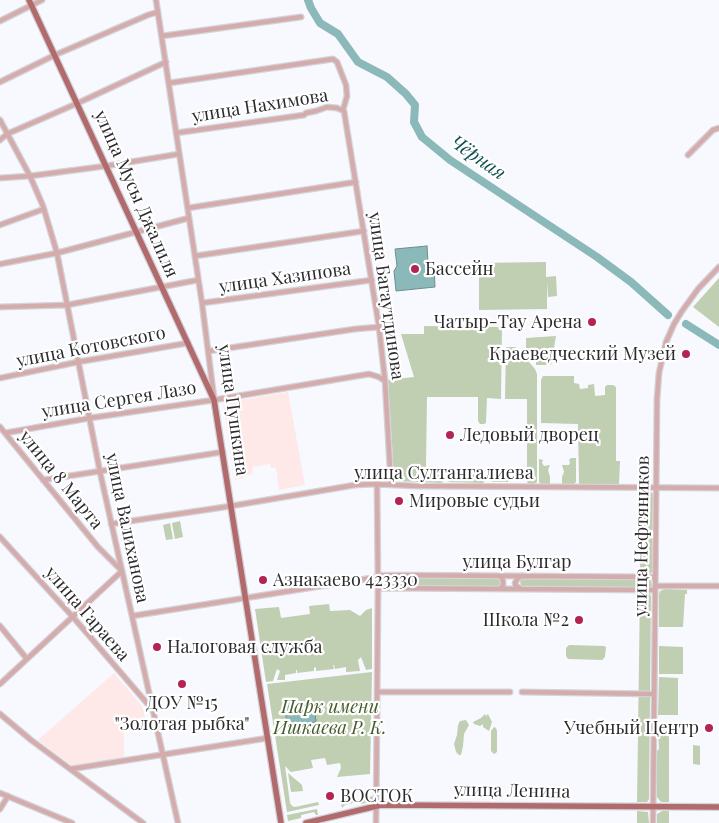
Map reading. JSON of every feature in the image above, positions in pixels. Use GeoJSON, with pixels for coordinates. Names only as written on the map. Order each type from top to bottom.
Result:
{"type":"FeatureCollection","features":[{"type":"Feature","properties":{"kind":"main road","name":"улица Мусы Джалиля"},"geometry":{"type":"LineString","coordinates":[[31,2],[214,400]]}},
{"type":"Feature","properties":{"kind":"main road","name":"улица Пушкина"},"geometry":{"type":"LineString","coordinates":[[214,400],[281,823]]}},
{"type":"Feature","properties":{"kind":"main road","name":"улица Ленина"},"geometry":{"type":"LineString","coordinates":[[306,823],[376,806],[719,807]]}},
{"type":"Feature","properties":{"kind":"street"},"geometry":{"type":"LineString","coordinates":[[0,21],[31,2],[42,0]]}},
{"type":"Feature","properties":{"kind":"street","name":"улица Пушкина"},"geometry":{"type":"LineString","coordinates":[[156,0],[209,351],[214,400]]}},
{"type":"Feature","properties":{"kind":"street"},"geometry":{"type":"LineString","coordinates":[[0,82],[55,55],[158,12]]}},
{"type":"Feature","properties":{"kind":"street"},"geometry":{"type":"LineString","coordinates":[[162,36],[301,17]]}},
{"type":"Feature","properties":{"kind":"street","name":"улица Багаутдинова"},"geometry":{"type":"LineString","coordinates":[[169,83],[333,59],[337,62],[346,82],[347,96],[344,112],[379,327],[385,381],[391,485]]}},
{"type":"Feature","properties":{"kind":"street"},"geometry":{"type":"LineString","coordinates":[[0,140],[7,134],[166,62]]}},
{"type":"Feature","properties":{"kind":"street","name":"улица Нахимова"},"geometry":{"type":"LineString","coordinates":[[176,133],[304,115],[327,107],[338,108],[344,112]]}},
{"type":"Feature","properties":{"kind":"street","name":"улица Валиханова"},"geometry":{"type":"LineString","coordinates":[[0,120],[30,176],[44,209],[57,254],[111,524],[178,823]]}},
{"type":"Feature","properties":{"kind":"street"},"geometry":{"type":"LineString","coordinates":[[688,155],[713,130],[719,128]]}},
{"type":"Feature","properties":{"kind":"street"},"geometry":{"type":"LineString","coordinates":[[0,178],[106,166],[179,154]]}},
{"type":"Feature","properties":{"kind":"street"},"geometry":{"type":"LineString","coordinates":[[188,208],[356,182]]}},
{"type":"Feature","properties":{"kind":"street"},"geometry":{"type":"LineString","coordinates":[[0,225],[44,209]]}},
{"type":"Feature","properties":{"kind":"street"},"geometry":{"type":"LineString","coordinates":[[0,264],[57,254],[189,218]]}},
{"type":"Feature","properties":{"kind":"street"},"geometry":{"type":"LineString","coordinates":[[195,256],[364,231]]}},
{"type":"Feature","properties":{"kind":"street","name":"улица Нефтяников"},"geometry":{"type":"LineString","coordinates":[[653,823],[657,392],[659,373],[665,347],[674,324],[689,299],[719,267]]}},
{"type":"Feature","properties":{"kind":"street"},"geometry":{"type":"LineString","coordinates":[[0,307],[67,306],[198,280]]}},
{"type":"Feature","properties":{"kind":"street","name":"улица Хазипова"},"geometry":{"type":"LineString","coordinates":[[202,303],[372,280]]}},
{"type":"Feature","properties":{"kind":"street"},"geometry":{"type":"LineString","coordinates":[[209,351],[379,327]]}},
{"type":"Feature","properties":{"kind":"street","name":"улица Котовского"},"geometry":{"type":"LineString","coordinates":[[0,378],[188,343]]}},
{"type":"Feature","properties":{"kind":"street","name":"улица Сергея Лазо"},"geometry":{"type":"LineString","coordinates":[[5,433],[370,374],[379,376],[385,381]]}},
{"type":"Feature","properties":{"kind":"street","name":"улица 8 Марта"},"geometry":{"type":"LineString","coordinates":[[0,427],[98,547],[122,571]]}},
{"type":"Feature","properties":{"kind":"street"},"geometry":{"type":"LineString","coordinates":[[44,480],[223,452]]}},
{"type":"Feature","properties":{"kind":"street"},"geometry":{"type":"LineString","coordinates":[[376,823],[377,484]]}},
{"type":"Feature","properties":{"kind":"street","name":"улица Султангалиева"},"geometry":{"type":"LineString","coordinates":[[111,524],[355,485],[719,488]]}},
{"type":"Feature","properties":{"kind":"street","name":"улица Гараева"},"geometry":{"type":"LineString","coordinates":[[0,537],[73,617],[153,710]]}},
{"type":"Feature","properties":{"kind":"street"},"geometry":{"type":"LineString","coordinates":[[0,684],[122,571]]}},
{"type":"Feature","properties":{"kind":"street"},"geometry":{"type":"LineString","coordinates":[[498,575],[502,578],[503,584],[498,590]]}},
{"type":"Feature","properties":{"kind":"street","name":"улица Булгар"},"geometry":{"type":"LineString","coordinates":[[132,616],[378,576],[655,577]]}},
{"type":"Feature","properties":{"kind":"street"},"geometry":{"type":"LineString","coordinates":[[523,576],[518,578],[515,583],[517,587],[523,590]]}},
{"type":"Feature","properties":{"kind":"street","name":"улица Булгар"},"geometry":{"type":"LineString","coordinates":[[378,588],[523,590],[719,586]]}},
{"type":"Feature","properties":{"kind":"street"},"geometry":{"type":"LineString","coordinates":[[0,626],[27,659]]}},
{"type":"Feature","properties":{"kind":"street"},"geometry":{"type":"LineString","coordinates":[[376,692],[510,692]]}},
{"type":"Feature","properties":{"kind":"street"},"geometry":{"type":"LineString","coordinates":[[522,692],[654,694]]}},
{"type":"Feature","properties":{"kind":"street"},"geometry":{"type":"LineString","coordinates":[[0,714],[31,740],[143,823]]}},
{"type":"Feature","properties":{"kind":"street"},"geometry":{"type":"LineString","coordinates":[[71,769],[268,738]]}},
{"type":"Feature","properties":{"kind":"street"},"geometry":{"type":"LineString","coordinates":[[0,793],[72,823]]}},
{"type":"Feature","properties":{"kind":"street"},"geometry":{"type":"LineString","coordinates":[[0,809],[8,796]]}},
{"type":"Feature","properties":{"kind":"shaded area"},"geometry":{"type":"Polygon","coordinates":[[[288,392],[305,485],[279,490],[276,468],[271,468],[270,464],[252,467],[253,474],[235,480],[223,403],[288,392]]]}},
{"type":"Feature","properties":{"kind":"shaded area"},"geometry":{"type":"Polygon","coordinates":[[[114,673],[142,706],[145,717],[134,720],[124,728],[124,757],[74,767],[38,740],[114,673]]]}},
{"type":"Feature","properties":{"kind":"green space"},"geometry":{"type":"Polygon","coordinates":[[[546,262],[546,277],[556,276],[557,296],[548,297],[547,281],[547,309],[479,310],[479,263],[546,262]]]}},
{"type":"Feature","properties":{"kind":"green space"},"geometry":{"type":"Polygon","coordinates":[[[719,278],[719,327],[693,307],[719,278]]]}},
{"type":"Feature","properties":{"kind":"green space"},"geometry":{"type":"Polygon","coordinates":[[[424,326],[502,327],[501,399],[487,398],[486,423],[480,424],[478,421],[478,397],[427,397],[426,468],[443,469],[444,481],[441,483],[396,481],[394,477],[388,380],[414,377],[401,334],[424,334],[424,326]]]}},
{"type":"Feature","properties":{"kind":"green space"},"geometry":{"type":"Polygon","coordinates":[[[556,336],[551,365],[536,365],[536,351],[526,350],[526,338],[556,336]]]}},
{"type":"Feature","properties":{"kind":"green space"},"geometry":{"type":"Polygon","coordinates":[[[506,347],[516,347],[537,374],[537,482],[534,484],[527,482],[527,399],[505,399],[506,347]]]}},
{"type":"Feature","properties":{"kind":"green space"},"geometry":{"type":"Polygon","coordinates":[[[543,376],[574,376],[574,383],[579,384],[580,389],[588,388],[588,385],[594,384],[595,396],[605,395],[605,387],[607,385],[616,387],[616,461],[620,461],[619,484],[579,483],[578,424],[541,423],[541,380],[543,376]]]}},
{"type":"Feature","properties":{"kind":"green space"},"geometry":{"type":"Polygon","coordinates":[[[571,458],[576,458],[576,482],[574,484],[562,484],[564,472],[562,465],[569,465],[571,458]]]}},
{"type":"Feature","properties":{"kind":"green space"},"geometry":{"type":"Polygon","coordinates":[[[539,459],[543,460],[544,466],[550,465],[548,470],[550,484],[541,484],[539,482],[539,459]]]}},
{"type":"Feature","properties":{"kind":"green space"},"geometry":{"type":"Polygon","coordinates":[[[449,469],[475,469],[484,473],[484,482],[449,482],[449,469]]]}},
{"type":"Feature","properties":{"kind":"green space"},"geometry":{"type":"Polygon","coordinates":[[[489,476],[508,476],[508,482],[492,482],[489,476]]]}},
{"type":"Feature","properties":{"kind":"green space"},"geometry":{"type":"Polygon","coordinates":[[[641,491],[653,494],[652,572],[648,575],[640,575],[641,491]]]}},
{"type":"Feature","properties":{"kind":"green space"},"geometry":{"type":"Polygon","coordinates":[[[180,521],[183,537],[175,539],[172,523],[180,521]]]}},
{"type":"Feature","properties":{"kind":"green space"},"geometry":{"type":"Polygon","coordinates":[[[170,523],[173,539],[166,540],[163,525],[170,523]]]}},
{"type":"Feature","properties":{"kind":"green space"},"geometry":{"type":"Polygon","coordinates":[[[500,578],[502,584],[500,587],[390,586],[388,579],[500,578]]]}},
{"type":"Feature","properties":{"kind":"green space"},"geometry":{"type":"Polygon","coordinates":[[[648,579],[651,581],[652,586],[649,588],[521,587],[520,580],[648,579]]]}},
{"type":"Feature","properties":{"kind":"green space"},"geometry":{"type":"Polygon","coordinates":[[[665,589],[687,590],[687,594],[685,594],[683,627],[659,627],[659,594],[660,591],[665,589]]]}},
{"type":"Feature","properties":{"kind":"green space"},"geometry":{"type":"Polygon","coordinates":[[[640,593],[649,593],[651,596],[649,799],[647,802],[637,802],[640,593]]]}},
{"type":"Feature","properties":{"kind":"green space"},"geometry":{"type":"Polygon","coordinates":[[[329,604],[330,611],[350,610],[360,616],[366,610],[372,608],[372,669],[366,670],[361,657],[358,660],[360,671],[346,672],[346,667],[335,669],[333,665],[334,669],[316,671],[316,667],[314,671],[297,673],[296,670],[296,673],[285,675],[285,680],[277,680],[280,671],[277,669],[273,681],[266,682],[255,609],[279,607],[281,618],[310,614],[309,606],[329,604]]]}},
{"type":"Feature","properties":{"kind":"green space"},"geometry":{"type":"Polygon","coordinates":[[[569,645],[604,646],[606,647],[605,657],[602,660],[568,659],[566,648],[569,645]]]}},
{"type":"Feature","properties":{"kind":"green space"},"geometry":{"type":"Polygon","coordinates":[[[659,646],[683,647],[683,674],[659,674],[659,646]]]}},
{"type":"Feature","properties":{"kind":"green space","name":"Парк имени Ишкаева Р. К."},"geometry":{"type":"Polygon","coordinates":[[[372,672],[370,774],[337,777],[341,768],[340,763],[327,765],[325,758],[311,760],[313,768],[291,772],[285,766],[292,806],[318,802],[319,805],[287,812],[267,684],[372,672]]]}},
{"type":"Feature","properties":{"kind":"green space"},"geometry":{"type":"Polygon","coordinates":[[[659,677],[678,678],[678,715],[658,715],[659,677]]]}},
{"type":"Feature","properties":{"kind":"green space"},"geometry":{"type":"Polygon","coordinates":[[[485,714],[486,716],[488,714],[492,722],[489,731],[483,727],[483,724],[480,726],[473,722],[485,714]]]}},
{"type":"Feature","properties":{"kind":"green space"},"geometry":{"type":"Polygon","coordinates":[[[466,720],[469,725],[464,734],[461,755],[459,755],[454,744],[460,721],[466,720]]]}},
{"type":"Feature","properties":{"kind":"green space"},"geometry":{"type":"Polygon","coordinates":[[[494,727],[497,731],[497,752],[494,754],[491,751],[491,731],[494,727]]]}},
{"type":"Feature","properties":{"kind":"green space"},"geometry":{"type":"Polygon","coordinates":[[[669,728],[669,802],[662,802],[657,797],[658,729],[669,728]]]}},
{"type":"Feature","properties":{"kind":"green space"},"geometry":{"type":"Polygon","coordinates":[[[693,745],[700,746],[700,765],[693,764],[693,745]]]}},
{"type":"Feature","properties":{"kind":"green space"},"geometry":{"type":"Polygon","coordinates":[[[288,773],[302,785],[303,791],[291,792],[288,773]]]}},
{"type":"Feature","properties":{"kind":"green space"},"geometry":{"type":"Polygon","coordinates":[[[373,796],[374,801],[361,804],[360,801],[345,805],[342,808],[341,803],[373,796]]]}},
{"type":"Feature","properties":{"kind":"green space"},"geometry":{"type":"Polygon","coordinates":[[[317,809],[318,815],[314,812],[288,821],[287,815],[317,809]]]}},
{"type":"Feature","properties":{"kind":"green space"},"geometry":{"type":"Polygon","coordinates":[[[637,811],[648,812],[649,823],[637,823],[637,811]]]}},
{"type":"Feature","properties":{"kind":"green space"},"geometry":{"type":"Polygon","coordinates":[[[662,811],[669,811],[669,823],[657,823],[657,814],[662,811]]]}},
{"type":"Feature","properties":{"kind":"water","name":"Бассейн"},"geometry":{"type":"Polygon","coordinates":[[[427,246],[428,262],[434,264],[435,287],[396,291],[394,271],[397,266],[395,249],[427,246]]]}},
{"type":"Feature","properties":{"kind":"water"},"geometry":{"type":"Polygon","coordinates":[[[314,704],[316,722],[287,725],[285,707],[314,704]]]}},
{"type":"Feature","properties":{"kind":"waterway","name":"Чёрная"},"geometry":{"type":"LineString","coordinates":[[308,0],[320,23],[338,34],[358,62],[387,77],[406,94],[415,105],[414,122],[422,137],[450,160],[597,257],[631,282],[668,315]]}},
{"type":"Feature","properties":{"kind":"waterway","name":"Чёрная"},"geometry":{"type":"LineString","coordinates":[[686,324],[719,345]]}},
{"type":"Feature","properties":{"kind":"place","name":"Бассейн"},"geometry":{"type":"Point","coordinates":[415,269]}},
{"type":"Feature","properties":{"kind":"place","name":"Чатыр-Тау Арена"},"geometry":{"type":"Point","coordinates":[592,322]}},
{"type":"Feature","properties":{"kind":"place","name":"Краеведческий Музей"},"geometry":{"type":"Point","coordinates":[686,354]}},
{"type":"Feature","properties":{"kind":"place","name":"Ледовый дворец"},"geometry":{"type":"Point","coordinates":[450,435]}},
{"type":"Feature","properties":{"kind":"place","name":"Мировые судьи"},"geometry":{"type":"Point","coordinates":[399,501]}},
{"type":"Feature","properties":{"kind":"place","name":"Азнакаево 423330"},"geometry":{"type":"Point","coordinates":[263,580]}},
{"type":"Feature","properties":{"kind":"place","name":"Школа №2"},"geometry":{"type":"Point","coordinates":[579,620]}},
{"type":"Feature","properties":{"kind":"place","name":"Налоговая служба"},"geometry":{"type":"Point","coordinates":[157,647]}},
{"type":"Feature","properties":{"kind":"place","name":"ДОУ №15 \"Золотая рыбка\""},"geometry":{"type":"Point","coordinates":[182,684]}},
{"type":"Feature","properties":{"kind":"place","name":"Учебный Центр"},"geometry":{"type":"Point","coordinates":[709,728]}},
{"type":"Feature","properties":{"kind":"place","name":"ВОСТОК"},"geometry":{"type":"Point","coordinates":[330,796]}}]}
